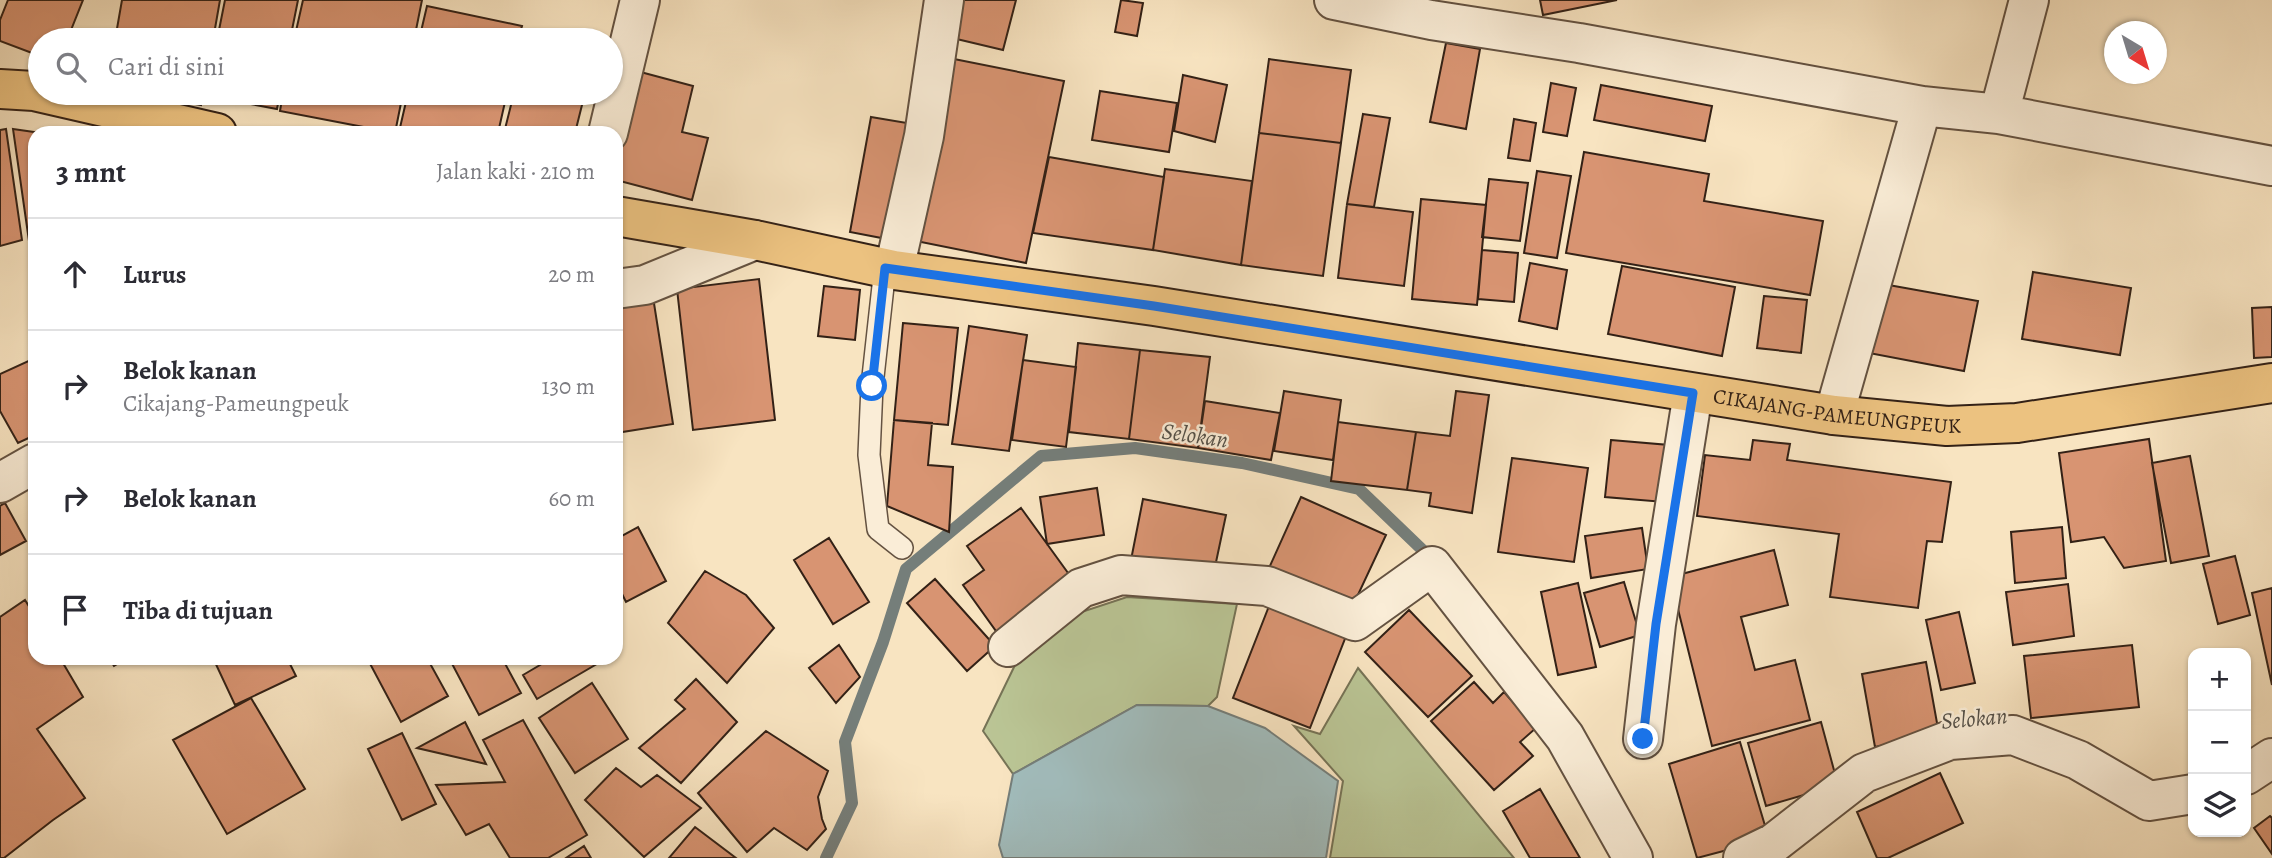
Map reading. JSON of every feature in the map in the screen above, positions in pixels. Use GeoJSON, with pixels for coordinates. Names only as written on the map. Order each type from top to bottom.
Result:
{"type":"FeatureCollection","features":[{"type":"Feature","properties":{"kind":"main road"},"geometry":{"type":"LineString","coordinates":[[0,89],[28,91]]}},
{"type":"Feature","properties":{"kind":"main road"},"geometry":{"type":"LineString","coordinates":[[95,105],[186,126]]}},
{"type":"Feature","properties":{"kind":"main road","name":"CIKAJANG-PAMEUNGPEUK"},"geometry":{"type":"LineString","coordinates":[[623,217],[755,240],[890,269],[1154,306],[1835,415],[1947,426],[2017,423],[2272,383]]}},
{"type":"Feature","properties":{"kind":"street"},"geometry":{"type":"LineString","coordinates":[[623,71],[640,0]]}},
{"type":"Feature","properties":{"kind":"street"},"geometry":{"type":"LineString","coordinates":[[890,269],[924,136],[944,0]]}},
{"type":"Feature","properties":{"kind":"street"},"geometry":{"type":"LineString","coordinates":[[1334,0],[1432,10],[1579,43],[1922,106],[1999,114],[2272,166]]}},
{"type":"Feature","properties":{"kind":"street"},"geometry":{"type":"LineString","coordinates":[[1999,114],[2029,0]]}},
{"type":"Feature","properties":{"kind":"street"},"geometry":{"type":"LineString","coordinates":[[610,126],[615,105]]}},
{"type":"Feature","properties":{"kind":"street"},"geometry":{"type":"LineString","coordinates":[[1835,415],[1922,106]]}},
{"type":"Feature","properties":{"kind":"street"},"geometry":{"type":"LineString","coordinates":[[623,288],[645,285],[755,240]]}},
{"type":"Feature","properties":{"kind":"street"},"geometry":{"type":"LineString","coordinates":[[1643,739],[1656,624],[1693,393]]}},
{"type":"Feature","properties":{"kind":"street"},"geometry":{"type":"LineString","coordinates":[[0,483],[28,467]]}},
{"type":"Feature","properties":{"kind":"street"},"geometry":{"type":"LineString","coordinates":[[1008,647],[1081,588],[1121,575],[1267,586],[1355,621],[1432,566],[1565,737],[1633,858]]}},
{"type":"Feature","properties":{"kind":"street"},"geometry":{"type":"LineString","coordinates":[[1743,858],[1774,843],[1864,773],[1950,740],[2013,735],[2078,760],[2149,801],[2188,795]]}},
{"type":"Feature","properties":{"kind":"street"},"geometry":{"type":"LineString","coordinates":[[2248,774],[2272,758]]}},
{"type":"Feature","properties":{"kind":"lane"},"geometry":{"type":"LineString","coordinates":[[890,269],[872,386],[869,455],[878,529],[902,548]]}},
{"type":"Feature","properties":{"kind":"green space"},"geometry":{"type":"Polygon","coordinates":[[[1127,597],[1237,604],[1217,697],[1208,706],[1137,705],[1013,774],[983,731],[1033,628],[1127,597]]]}},
{"type":"Feature","properties":{"kind":"green space"},"geometry":{"type":"Polygon","coordinates":[[[1358,668],[1514,858],[1330,858],[1343,781],[1294,726],[1320,734],[1358,668]]]}},
{"type":"Feature","properties":{"kind":"water"},"geometry":{"type":"Polygon","coordinates":[[[1137,705],[1208,706],[1265,728],[1338,781],[1326,858],[1003,858],[999,845],[1013,774],[1137,705]]]}},
{"type":"Feature","properties":{"kind":"building"},"geometry":{"type":"Polygon","coordinates":[[[8,0],[83,0],[72,28],[28,28],[28,52],[0,41],[0,20],[8,0]]]}},
{"type":"Feature","properties":{"kind":"building"},"geometry":{"type":"Polygon","coordinates":[[[122,0],[220,0],[215,28],[117,28],[122,0]]]}},
{"type":"Feature","properties":{"kind":"building"},"geometry":{"type":"Polygon","coordinates":[[[225,0],[298,0],[292,28],[219,28],[225,0]]]}},
{"type":"Feature","properties":{"kind":"building"},"geometry":{"type":"Polygon","coordinates":[[[303,0],[422,0],[416,28],[297,28],[303,0]]]}},
{"type":"Feature","properties":{"kind":"building"},"geometry":{"type":"Polygon","coordinates":[[[953,0],[1016,0],[1003,50],[944,36],[953,0]]]}},
{"type":"Feature","properties":{"kind":"building"},"geometry":{"type":"Polygon","coordinates":[[[1121,0],[1143,3],[1137,36],[1115,32],[1121,0]]]}},
{"type":"Feature","properties":{"kind":"building"},"geometry":{"type":"Polygon","coordinates":[[[1540,0],[1617,0],[1543,15],[1540,0]]]}},
{"type":"Feature","properties":{"kind":"building"},"geometry":{"type":"Polygon","coordinates":[[[427,6],[522,26],[521,28],[422,28],[427,6]]]}},
{"type":"Feature","properties":{"kind":"building"},"geometry":{"type":"Polygon","coordinates":[[[1446,43],[1480,49],[1466,129],[1430,122],[1446,43]]]}},
{"type":"Feature","properties":{"kind":"building"},"geometry":{"type":"Polygon","coordinates":[[[949,58],[1064,81],[1026,263],[911,240],[949,58]]]}},
{"type":"Feature","properties":{"kind":"building"},"geometry":{"type":"Polygon","coordinates":[[[1269,59],[1351,70],[1341,143],[1259,133],[1269,59]]]}},
{"type":"Feature","properties":{"kind":"building"},"geometry":{"type":"Polygon","coordinates":[[[633,70],[693,86],[682,132],[708,138],[692,200],[623,182],[623,126],[619,126],[633,70]]]}},
{"type":"Feature","properties":{"kind":"building"},"geometry":{"type":"Polygon","coordinates":[[[1183,75],[1227,85],[1215,142],[1174,131],[1183,75]]]}},
{"type":"Feature","properties":{"kind":"building"},"geometry":{"type":"Polygon","coordinates":[[[1551,83],[1576,88],[1567,136],[1543,132],[1551,83]]]}},
{"type":"Feature","properties":{"kind":"building"},"geometry":{"type":"Polygon","coordinates":[[[1601,85],[1712,106],[1705,141],[1594,120],[1601,85]]]}},
{"type":"Feature","properties":{"kind":"building"},"geometry":{"type":"Polygon","coordinates":[[[1100,91],[1177,103],[1169,152],[1092,140],[1100,91]]]}},
{"type":"Feature","properties":{"kind":"building"},"geometry":{"type":"Polygon","coordinates":[[[255,105],[278,105],[277,109],[255,105]]]}},
{"type":"Feature","properties":{"kind":"building"},"geometry":{"type":"Polygon","coordinates":[[[281,105],[401,105],[396,126],[358,126],[280,111],[281,105]]]}},
{"type":"Feature","properties":{"kind":"building"},"geometry":{"type":"Polygon","coordinates":[[[405,105],[504,105],[500,126],[400,126],[405,105]]]}},
{"type":"Feature","properties":{"kind":"building"},"geometry":{"type":"Polygon","coordinates":[[[511,105],[582,105],[577,126],[506,126],[511,105]]]}},
{"type":"Feature","properties":{"kind":"building"},"geometry":{"type":"Polygon","coordinates":[[[1363,114],[1390,118],[1374,207],[1347,204],[1363,114]]]}},
{"type":"Feature","properties":{"kind":"building"},"geometry":{"type":"Polygon","coordinates":[[[871,117],[913,124],[892,240],[850,232],[871,117]]]}},
{"type":"Feature","properties":{"kind":"building"},"geometry":{"type":"Polygon","coordinates":[[[1514,119],[1536,123],[1530,161],[1508,158],[1514,119]]]}},
{"type":"Feature","properties":{"kind":"building"},"geometry":{"type":"Polygon","coordinates":[[[6,129],[22,240],[0,246],[0,130],[6,129]]]}},
{"type":"Feature","properties":{"kind":"building"},"geometry":{"type":"Polygon","coordinates":[[[13,129],[28,131],[28,234],[13,129]]]}},
{"type":"Feature","properties":{"kind":"building"},"geometry":{"type":"Polygon","coordinates":[[[1259,133],[1341,143],[1323,276],[1241,265],[1259,133]]]}},
{"type":"Feature","properties":{"kind":"building"},"geometry":{"type":"Polygon","coordinates":[[[1584,152],[1709,174],[1704,201],[1823,221],[1810,295],[1566,253],[1584,152]]]}},
{"type":"Feature","properties":{"kind":"building"},"geometry":{"type":"Polygon","coordinates":[[[1049,157],[1164,177],[1153,250],[1033,233],[1049,157]]]}},
{"type":"Feature","properties":{"kind":"building"},"geometry":{"type":"Polygon","coordinates":[[[1165,169],[1252,181],[1241,265],[1153,250],[1165,169]]]}},
{"type":"Feature","properties":{"kind":"building"},"geometry":{"type":"Polygon","coordinates":[[[1537,171],[1571,176],[1557,258],[1524,253],[1537,171]]]}},
{"type":"Feature","properties":{"kind":"building"},"geometry":{"type":"Polygon","coordinates":[[[1489,179],[1528,183],[1520,241],[1482,237],[1489,179]]]}},
{"type":"Feature","properties":{"kind":"building"},"geometry":{"type":"Polygon","coordinates":[[[1421,199],[1486,205],[1477,305],[1412,299],[1421,199]]]}},
{"type":"Feature","properties":{"kind":"building"},"geometry":{"type":"Polygon","coordinates":[[[1347,204],[1413,212],[1404,286],[1338,278],[1347,204]]]}},
{"type":"Feature","properties":{"kind":"building"},"geometry":{"type":"Polygon","coordinates":[[[1482,250],[1518,253],[1514,302],[1478,299],[1482,250]]]}},
{"type":"Feature","properties":{"kind":"building"},"geometry":{"type":"Polygon","coordinates":[[[1530,263],[1567,270],[1557,329],[1519,321],[1530,263]]]}},
{"type":"Feature","properties":{"kind":"building"},"geometry":{"type":"Polygon","coordinates":[[[1622,266],[1735,287],[1722,356],[1608,334],[1622,266]]]}},
{"type":"Feature","properties":{"kind":"building"},"geometry":{"type":"Polygon","coordinates":[[[2033,272],[2131,288],[2120,355],[2022,339],[2033,272]]]}},
{"type":"Feature","properties":{"kind":"building"},"geometry":{"type":"Polygon","coordinates":[[[759,279],[775,420],[693,430],[677,289],[759,279]]]}},
{"type":"Feature","properties":{"kind":"building"},"geometry":{"type":"Polygon","coordinates":[[[1883,284],[1978,301],[1964,371],[1869,353],[1883,284]]]}},
{"type":"Feature","properties":{"kind":"building"},"geometry":{"type":"Polygon","coordinates":[[[824,286],[860,290],[855,340],[818,336],[824,286]]]}},
{"type":"Feature","properties":{"kind":"building"},"geometry":{"type":"Polygon","coordinates":[[[1764,296],[1807,300],[1801,353],[1757,348],[1764,296]]]}},
{"type":"Feature","properties":{"kind":"building"},"geometry":{"type":"Polygon","coordinates":[[[653,297],[673,424],[623,432],[623,302],[653,297]]]}},
{"type":"Feature","properties":{"kind":"building"},"geometry":{"type":"Polygon","coordinates":[[[2272,307],[2272,357],[2254,358],[2252,308],[2272,307]]]}},
{"type":"Feature","properties":{"kind":"building"},"geometry":{"type":"Polygon","coordinates":[[[903,323],[958,328],[948,425],[894,420],[903,323]]]}},
{"type":"Feature","properties":{"kind":"building"},"geometry":{"type":"Polygon","coordinates":[[[969,326],[1027,335],[1009,451],[952,444],[969,326]]]}},
{"type":"Feature","properties":{"kind":"building"},"geometry":{"type":"Polygon","coordinates":[[[1078,343],[1140,350],[1129,439],[1069,432],[1078,343]]]}},
{"type":"Feature","properties":{"kind":"building"},"geometry":{"type":"Polygon","coordinates":[[[1140,350],[1210,357],[1198,448],[1129,439],[1140,350]]]}},
{"type":"Feature","properties":{"kind":"building"},"geometry":{"type":"Polygon","coordinates":[[[1023,360],[1076,367],[1066,447],[1012,440],[1023,360]]]}},
{"type":"Feature","properties":{"kind":"building"},"geometry":{"type":"Polygon","coordinates":[[[28,361],[28,438],[18,443],[0,411],[0,374],[28,361]]]}},
{"type":"Feature","properties":{"kind":"building"},"geometry":{"type":"Polygon","coordinates":[[[1284,391],[1341,400],[1333,460],[1274,451],[1284,391]]]}},
{"type":"Feature","properties":{"kind":"building"},"geometry":{"type":"Polygon","coordinates":[[[1456,391],[1489,395],[1472,513],[1429,506],[1431,493],[1407,490],[1416,432],[1450,436],[1456,391]]]}},
{"type":"Feature","properties":{"kind":"building"},"geometry":{"type":"Polygon","coordinates":[[[1205,401],[1280,413],[1271,460],[1198,448],[1205,401]]]}},
{"type":"Feature","properties":{"kind":"building"},"geometry":{"type":"Polygon","coordinates":[[[894,420],[932,423],[928,465],[953,467],[949,532],[887,506],[894,420]]]}},
{"type":"Feature","properties":{"kind":"building"},"geometry":{"type":"Polygon","coordinates":[[[1338,422],[1416,432],[1407,490],[1331,481],[1338,422]]]}},
{"type":"Feature","properties":{"kind":"building"},"geometry":{"type":"Polygon","coordinates":[[[2149,439],[2166,561],[2124,568],[2104,537],[2071,542],[2059,453],[2149,439]]]}},
{"type":"Feature","properties":{"kind":"building"},"geometry":{"type":"Polygon","coordinates":[[[1611,440],[1669,445],[1664,502],[1605,497],[1611,440]]]}},
{"type":"Feature","properties":{"kind":"building"},"geometry":{"type":"Polygon","coordinates":[[[1753,440],[1790,444],[1787,460],[1951,482],[1942,542],[1927,541],[1918,608],[1830,597],[1839,534],[1697,516],[1705,455],[1750,460],[1753,440]]]}},
{"type":"Feature","properties":{"kind":"building"},"geometry":{"type":"Polygon","coordinates":[[[2190,456],[2209,556],[2171,563],[2152,463],[2190,456]]]}},
{"type":"Feature","properties":{"kind":"building"},"geometry":{"type":"Polygon","coordinates":[[[1512,458],[1588,468],[1574,562],[1498,552],[1512,458]]]}},
{"type":"Feature","properties":{"kind":"building"},"geometry":{"type":"Polygon","coordinates":[[[1097,488],[1104,535],[1047,544],[1040,497],[1097,488]]]}},
{"type":"Feature","properties":{"kind":"building"},"geometry":{"type":"Polygon","coordinates":[[[1301,497],[1386,535],[1349,614],[1265,577],[1301,497]]]}},
{"type":"Feature","properties":{"kind":"building"},"geometry":{"type":"Polygon","coordinates":[[[1143,499],[1226,515],[1212,581],[1130,565],[1143,499]]]}},
{"type":"Feature","properties":{"kind":"building"},"geometry":{"type":"Polygon","coordinates":[[[5,503],[26,541],[0,555],[0,506],[5,503]]]}},
{"type":"Feature","properties":{"kind":"building"},"geometry":{"type":"Polygon","coordinates":[[[1021,508],[1076,584],[1001,638],[963,585],[984,570],[967,546],[1021,508]]]}},
{"type":"Feature","properties":{"kind":"building"},"geometry":{"type":"Polygon","coordinates":[[[638,527],[666,581],[626,602],[623,596],[623,535],[638,527]]]}},
{"type":"Feature","properties":{"kind":"building"},"geometry":{"type":"Polygon","coordinates":[[[2062,527],[2066,578],[2015,583],[2011,532],[2062,527]]]}},
{"type":"Feature","properties":{"kind":"building"},"geometry":{"type":"Polygon","coordinates":[[[1642,528],[1648,569],[1591,578],[1585,536],[1642,528]]]}},
{"type":"Feature","properties":{"kind":"building"},"geometry":{"type":"Polygon","coordinates":[[[829,538],[869,602],[833,624],[794,560],[829,538]]]}},
{"type":"Feature","properties":{"kind":"building"},"geometry":{"type":"Polygon","coordinates":[[[1774,550],[1788,605],[1741,617],[1755,670],[1795,660],[1810,720],[1712,746],[1670,577],[1774,550]]]}},
{"type":"Feature","properties":{"kind":"building"},"geometry":{"type":"Polygon","coordinates":[[[2235,556],[2250,615],[2218,624],[2203,564],[2235,556]]]}},
{"type":"Feature","properties":{"kind":"building"},"geometry":{"type":"Polygon","coordinates":[[[705,571],[746,595],[774,628],[727,683],[668,623],[705,571]]]}},
{"type":"Feature","properties":{"kind":"building"},"geometry":{"type":"Polygon","coordinates":[[[935,579],[995,646],[967,671],[907,603],[935,579]]]}},
{"type":"Feature","properties":{"kind":"building"},"geometry":{"type":"Polygon","coordinates":[[[1624,582],[1640,635],[1600,647],[1584,593],[1624,582]]]}},
{"type":"Feature","properties":{"kind":"building"},"geometry":{"type":"Polygon","coordinates":[[[1578,583],[1596,667],[1558,675],[1541,592],[1578,583]]]}},
{"type":"Feature","properties":{"kind":"building"},"geometry":{"type":"Polygon","coordinates":[[[2068,584],[2074,636],[2013,645],[2006,592],[2068,584]]]}},
{"type":"Feature","properties":{"kind":"building"},"geometry":{"type":"Polygon","coordinates":[[[2272,588],[2272,685],[2252,593],[2272,588]]]}},
{"type":"Feature","properties":{"kind":"building"},"geometry":{"type":"Polygon","coordinates":[[[25,600],[28,605],[28,665],[64,665],[83,697],[37,729],[85,798],[4,858],[0,858],[0,617],[25,600]]]}},
{"type":"Feature","properties":{"kind":"building"},"geometry":{"type":"Polygon","coordinates":[[[1271,601],[1348,631],[1310,728],[1233,698],[1271,601]]]}},
{"type":"Feature","properties":{"kind":"building"},"geometry":{"type":"Polygon","coordinates":[[[1409,610],[1472,676],[1428,717],[1365,652],[1409,610]]]}},
{"type":"Feature","properties":{"kind":"building"},"geometry":{"type":"Polygon","coordinates":[[[1959,612],[1975,683],[1941,690],[1926,620],[1959,612]]]}},
{"type":"Feature","properties":{"kind":"building"},"geometry":{"type":"Polygon","coordinates":[[[839,645],[860,677],[836,703],[809,668],[839,645]]]}},
{"type":"Feature","properties":{"kind":"building"},"geometry":{"type":"Polygon","coordinates":[[[2132,645],[2139,707],[2031,718],[2024,656],[2132,645]]]}},
{"type":"Feature","properties":{"kind":"building"},"geometry":{"type":"Polygon","coordinates":[[[1926,662],[1939,734],[1875,747],[1862,674],[1926,662]]]}},
{"type":"Feature","properties":{"kind":"building"},"geometry":{"type":"Polygon","coordinates":[[[216,665],[290,665],[296,676],[235,705],[216,665]]]}},
{"type":"Feature","properties":{"kind":"building"},"geometry":{"type":"Polygon","coordinates":[[[371,665],[431,665],[448,696],[401,722],[371,665]]]}},
{"type":"Feature","properties":{"kind":"building"},"geometry":{"type":"Polygon","coordinates":[[[453,665],[506,665],[521,693],[479,715],[453,665]]]}},
{"type":"Feature","properties":{"kind":"building"},"geometry":{"type":"Polygon","coordinates":[[[540,665],[595,665],[537,699],[523,675],[540,665]]]}},
{"type":"Feature","properties":{"kind":"building"},"geometry":{"type":"Polygon","coordinates":[[[696,679],[737,722],[681,783],[639,748],[685,709],[675,700],[696,679]]]}},
{"type":"Feature","properties":{"kind":"building"},"geometry":{"type":"Polygon","coordinates":[[[1474,682],[1493,703],[1504,692],[1536,728],[1520,742],[1533,756],[1494,790],[1431,721],[1474,682]]]}},
{"type":"Feature","properties":{"kind":"building"},"geometry":{"type":"Polygon","coordinates":[[[592,683],[628,739],[575,773],[539,718],[592,683]]]}},
{"type":"Feature","properties":{"kind":"building"},"geometry":{"type":"Polygon","coordinates":[[[251,698],[305,789],[227,834],[173,740],[251,698]]]}},
{"type":"Feature","properties":{"kind":"building"},"geometry":{"type":"Polygon","coordinates":[[[523,720],[587,835],[548,858],[510,858],[489,824],[466,835],[436,785],[505,782],[483,740],[523,720]]]}},
{"type":"Feature","properties":{"kind":"building"},"geometry":{"type":"Polygon","coordinates":[[[465,722],[486,764],[417,748],[465,722]]]}},
{"type":"Feature","properties":{"kind":"building"},"geometry":{"type":"Polygon","coordinates":[[[1821,722],[1838,785],[1766,806],[1748,743],[1821,722]]]}},
{"type":"Feature","properties":{"kind":"building"},"geometry":{"type":"Polygon","coordinates":[[[766,731],[828,771],[818,797],[826,829],[807,850],[774,828],[747,852],[698,793],[766,731]]]}},
{"type":"Feature","properties":{"kind":"building"},"geometry":{"type":"Polygon","coordinates":[[[402,733],[436,804],[402,820],[368,749],[402,733]]]}},
{"type":"Feature","properties":{"kind":"building"},"geometry":{"type":"Polygon","coordinates":[[[1740,742],[1769,839],[1697,858],[1669,764],[1740,742]]]}},
{"type":"Feature","properties":{"kind":"building"},"geometry":{"type":"Polygon","coordinates":[[[616,768],[641,787],[657,775],[701,808],[644,857],[585,800],[616,768]]]}},
{"type":"Feature","properties":{"kind":"building"},"geometry":{"type":"Polygon","coordinates":[[[1940,773],[1963,823],[1888,858],[1877,858],[1857,812],[1940,773]]]}},
{"type":"Feature","properties":{"kind":"building"},"geometry":{"type":"Polygon","coordinates":[[[1540,789],[1580,858],[1530,858],[1503,811],[1540,789]]]}},
{"type":"Feature","properties":{"kind":"building"},"geometry":{"type":"Polygon","coordinates":[[[2270,816],[2272,818],[2272,854],[2254,828],[2270,816]]]}},
{"type":"Feature","properties":{"kind":"building"},"geometry":{"type":"Polygon","coordinates":[[[695,827],[736,858],[669,858],[695,827]]]}},
{"type":"Feature","properties":{"kind":"building"},"geometry":{"type":"Polygon","coordinates":[[[584,846],[591,858],[566,858],[584,846]]]}},
{"type":"Feature","properties":{"kind":"waterway","name":"Selokan"},"geometry":{"type":"LineString","coordinates":[[826,858],[852,803],[845,742],[883,642],[906,569],[1041,456],[1135,448],[1242,463],[1359,489],[1434,561]]}},
{"type":"Feature","properties":{"kind":"route"},"geometry":{"type":"LineString","coordinates":[[872,386],[885,268],[1154,306],[1693,393],[1656,624],[1643,739]]}}]}
